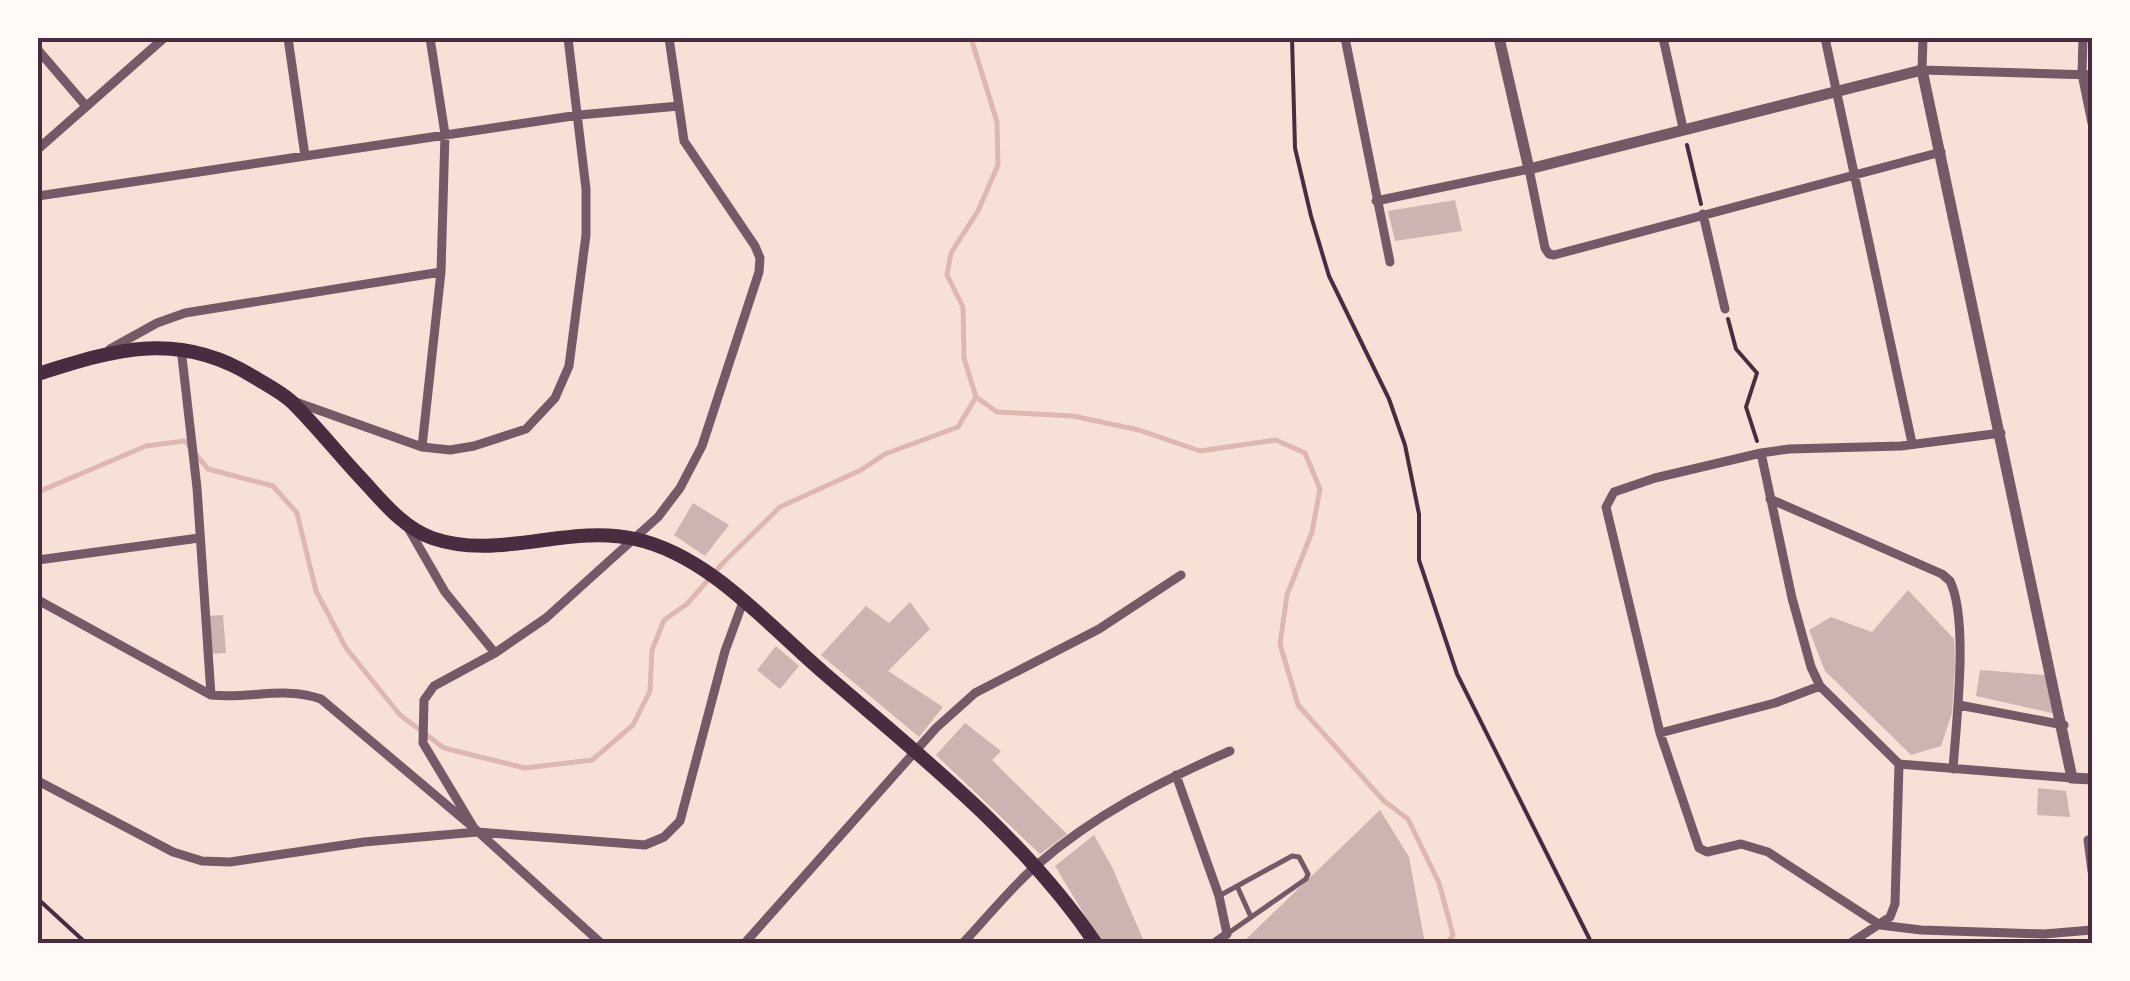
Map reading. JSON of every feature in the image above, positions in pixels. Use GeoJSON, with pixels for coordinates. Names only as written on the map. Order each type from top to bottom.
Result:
{"type":"FeatureCollection","features":[{"type":"Feature","properties":{"kind":"main road"},"geometry":{"type":"LineString","coordinates":[[38,374],[102,354],[151,347],[207,354],[237,366],[289,399],[406,524],[430,538],[499,546],[570,537],[634,539],[664,548],[698,567],[740,600],[915,751],[1036,865],[1070,904],[1096,944]]}},
{"type":"Feature","properties":{"kind":"street"},"geometry":{"type":"LineString","coordinates":[[38,149],[164,38]]}},
{"type":"Feature","properties":{"kind":"street"},"geometry":{"type":"LineString","coordinates":[[288,38],[306,156]]}},
{"type":"Feature","properties":{"kind":"street"},"geometry":{"type":"LineString","coordinates":[[422,447],[441,272],[444,134],[430,38]]}},
{"type":"Feature","properties":{"kind":"street"},"geometry":{"type":"LineString","coordinates":[[289,399],[422,447],[450,450],[526,429],[555,398],[569,366],[586,235],[586,189],[568,38]]}},
{"type":"Feature","properties":{"kind":"street"},"geometry":{"type":"LineString","coordinates":[[476,830],[422,739],[424,700],[434,686],[494,654],[546,618],[658,518],[680,488],[702,446],[760,272],[755,246],[688,153],[670,38]]}},
{"type":"Feature","properties":{"kind":"street"},"geometry":{"type":"LineString","coordinates":[[1345,38],[1390,262]]}},
{"type":"Feature","properties":{"kind":"street"},"geometry":{"type":"LineString","coordinates":[[1499,38],[1545,248],[1552,254],[1941,152]]}},
{"type":"Feature","properties":{"kind":"street"},"geometry":{"type":"LineString","coordinates":[[1663,38],[1683,128]]}},
{"type":"Feature","properties":{"kind":"street"},"geometry":{"type":"LineString","coordinates":[[1826,38],[1912,443]]}},
{"type":"Feature","properties":{"kind":"street"},"geometry":{"type":"LineString","coordinates":[[1923,38],[1922,70],[2064,725],[2072,778]]}},
{"type":"Feature","properties":{"kind":"street"},"geometry":{"type":"LineString","coordinates":[[2084,38],[2092,122]]}},
{"type":"Feature","properties":{"kind":"street"},"geometry":{"type":"LineString","coordinates":[[38,50],[86,106]]}},
{"type":"Feature","properties":{"kind":"street"},"geometry":{"type":"LineString","coordinates":[[1376,200],[1529,169],[1922,70],[2087,75]]}},
{"type":"Feature","properties":{"kind":"street"},"geometry":{"type":"LineString","coordinates":[[38,196],[579,114],[679,106]]}},
{"type":"Feature","properties":{"kind":"street"},"geometry":{"type":"LineString","coordinates":[[1703,214],[1725,309]]}},
{"type":"Feature","properties":{"kind":"street"},"geometry":{"type":"LineString","coordinates":[[102,354],[184,313],[441,272]]}},
{"type":"Feature","properties":{"kind":"street"},"geometry":{"type":"LineString","coordinates":[[182,348],[212,695]]}},
{"type":"Feature","properties":{"kind":"street"},"geometry":{"type":"LineString","coordinates":[[2002,433],[1760,453],[1614,492],[1606,506],[1660,733],[1699,848],[1707,852],[1741,844],[1768,852],[1880,925],[2044,934],[2092,930]]}},
{"type":"Feature","properties":{"kind":"street"},"geometry":{"type":"LineString","coordinates":[[1760,453],[1811,667],[1820,686],[1899,764],[2092,780]]}},
{"type":"Feature","properties":{"kind":"street"},"geometry":{"type":"LineString","coordinates":[[1770,500],[1950,580],[1958,623],[1959,706],[1952,770]]}},
{"type":"Feature","properties":{"kind":"street"},"geometry":{"type":"LineString","coordinates":[[406,524],[445,592],[494,654]]}},
{"type":"Feature","properties":{"kind":"street"},"geometry":{"type":"LineString","coordinates":[[38,560],[199,538]]}},
{"type":"Feature","properties":{"kind":"street"},"geometry":{"type":"LineString","coordinates":[[744,944],[915,751],[975,693],[1099,629],[1181,576]]}},
{"type":"Feature","properties":{"kind":"street"},"geometry":{"type":"LineString","coordinates":[[38,600],[212,695],[278,691],[302,692],[321,699],[476,830],[602,944]]}},
{"type":"Feature","properties":{"kind":"street"},"geometry":{"type":"LineString","coordinates":[[38,781],[157,844],[202,861],[230,862],[476,830],[645,844],[664,837],[680,821],[740,600]]}},
{"type":"Feature","properties":{"kind":"street"},"geometry":{"type":"LineString","coordinates":[[1660,733],[1775,703],[1820,686]]}},
{"type":"Feature","properties":{"kind":"street"},"geometry":{"type":"LineString","coordinates":[[1959,706],[2064,725]]}},
{"type":"Feature","properties":{"kind":"street"},"geometry":{"type":"LineString","coordinates":[[962,944],[1036,865],[1108,812],[1176,775],[1230,752]]}},
{"type":"Feature","properties":{"kind":"street"},"geometry":{"type":"LineString","coordinates":[[1849,944],[1880,925],[1895,904],[1899,764]]}},
{"type":"Feature","properties":{"kind":"street"},"geometry":{"type":"LineString","coordinates":[[1176,775],[1219,896],[1227,934],[1213,944]]}},
{"type":"Feature","properties":{"kind":"street"},"geometry":{"type":"LineString","coordinates":[[2088,840],[2092,870]]}},
{"type":"Feature","properties":{"kind":"lane"},"geometry":{"type":"LineString","coordinates":[[1219,896],[1292,856],[1298,857],[1307,870],[1306,879],[1227,934]]}},
{"type":"Feature","properties":{"kind":"lane"},"geometry":{"type":"LineString","coordinates":[[1237,886],[1250,917]]}},
{"type":"Feature","properties":{"kind":"path"},"geometry":{"type":"LineString","coordinates":[[1292,38],[1295,148],[1310,216],[1330,276],[1389,399],[1405,445],[1419,514],[1419,560],[1457,674],[1592,944]]}},
{"type":"Feature","properties":{"kind":"path"},"geometry":{"type":"LineString","coordinates":[[1683,128],[1703,214]]}},
{"type":"Feature","properties":{"kind":"path"},"geometry":{"type":"LineString","coordinates":[[1725,309],[1736,349],[1757,373],[1746,407],[1760,453]]}},
{"type":"Feature","properties":{"kind":"path"},"geometry":{"type":"LineString","coordinates":[[38,898],[87,944]]}},
{"type":"Feature","properties":{"kind":"building"},"geometry":{"type":"Polygon","coordinates":[[[1455,200],[1462,231],[1395,241],[1388,211],[1455,200]]]}},
{"type":"Feature","properties":{"kind":"building"},"geometry":{"type":"Polygon","coordinates":[[[693,503],[729,525],[705,556],[674,535],[693,503]]]}},
{"type":"Feature","properties":{"kind":"building"},"geometry":{"type":"Polygon","coordinates":[[[1908,590],[1954,639],[1955,665],[1952,713],[1941,746],[1911,755],[1825,671],[1809,630],[1831,617],[1872,632],[1908,590]]]}},
{"type":"Feature","properties":{"kind":"building"},"geometry":{"type":"Polygon","coordinates":[[[910,602],[930,629],[888,671],[943,707],[919,737],[821,655],[866,606],[889,623],[910,602]]]}},
{"type":"Feature","properties":{"kind":"building"},"geometry":{"type":"Polygon","coordinates":[[[223,615],[226,653],[210,654],[207,616],[223,615]]]}},
{"type":"Feature","properties":{"kind":"building"},"geometry":{"type":"Polygon","coordinates":[[[776,646],[799,666],[780,689],[757,670],[776,646]]]}},
{"type":"Feature","properties":{"kind":"building"},"geometry":{"type":"Polygon","coordinates":[[[1980,670],[2045,675],[2056,714],[1976,696],[1980,670]]]}},
{"type":"Feature","properties":{"kind":"building"},"geometry":{"type":"Polygon","coordinates":[[[965,723],[1001,751],[992,760],[1067,834],[1040,854],[936,755],[965,723]]]}},
{"type":"Feature","properties":{"kind":"building"},"geometry":{"type":"Polygon","coordinates":[[[2038,788],[2066,791],[2070,817],[2037,815],[2038,788]]]}},
{"type":"Feature","properties":{"kind":"building"},"geometry":{"type":"Polygon","coordinates":[[[1380,810],[1409,857],[1425,944],[1241,944],[1380,810]]]}},
{"type":"Feature","properties":{"kind":"building"},"geometry":{"type":"Polygon","coordinates":[[[1094,835],[1145,944],[1102,944],[1055,866],[1094,835]]]}},
{"type":"Feature","properties":{"kind":"waterway"},"geometry":{"type":"LineString","coordinates":[[38,492],[146,446],[185,441],[208,469],[273,486],[297,513],[316,591],[346,648],[400,715],[444,748],[525,768],[592,760],[633,725],[650,691],[652,650],[664,620],[687,604],[780,507],[861,470],[885,454],[958,427],[976,397],[964,358],[963,307],[947,275],[951,253],[978,211],[998,165],[997,122],[971,38]]}},
{"type":"Feature","properties":{"kind":"waterway"},"geometry":{"type":"LineString","coordinates":[[976,397],[997,412],[1073,416],[1139,430],[1200,451],[1276,440],[1305,453],[1320,489],[1312,532],[1287,595],[1280,644],[1298,705],[1384,801],[1408,819],[1439,883],[1453,935],[1447,944]]}}]}
